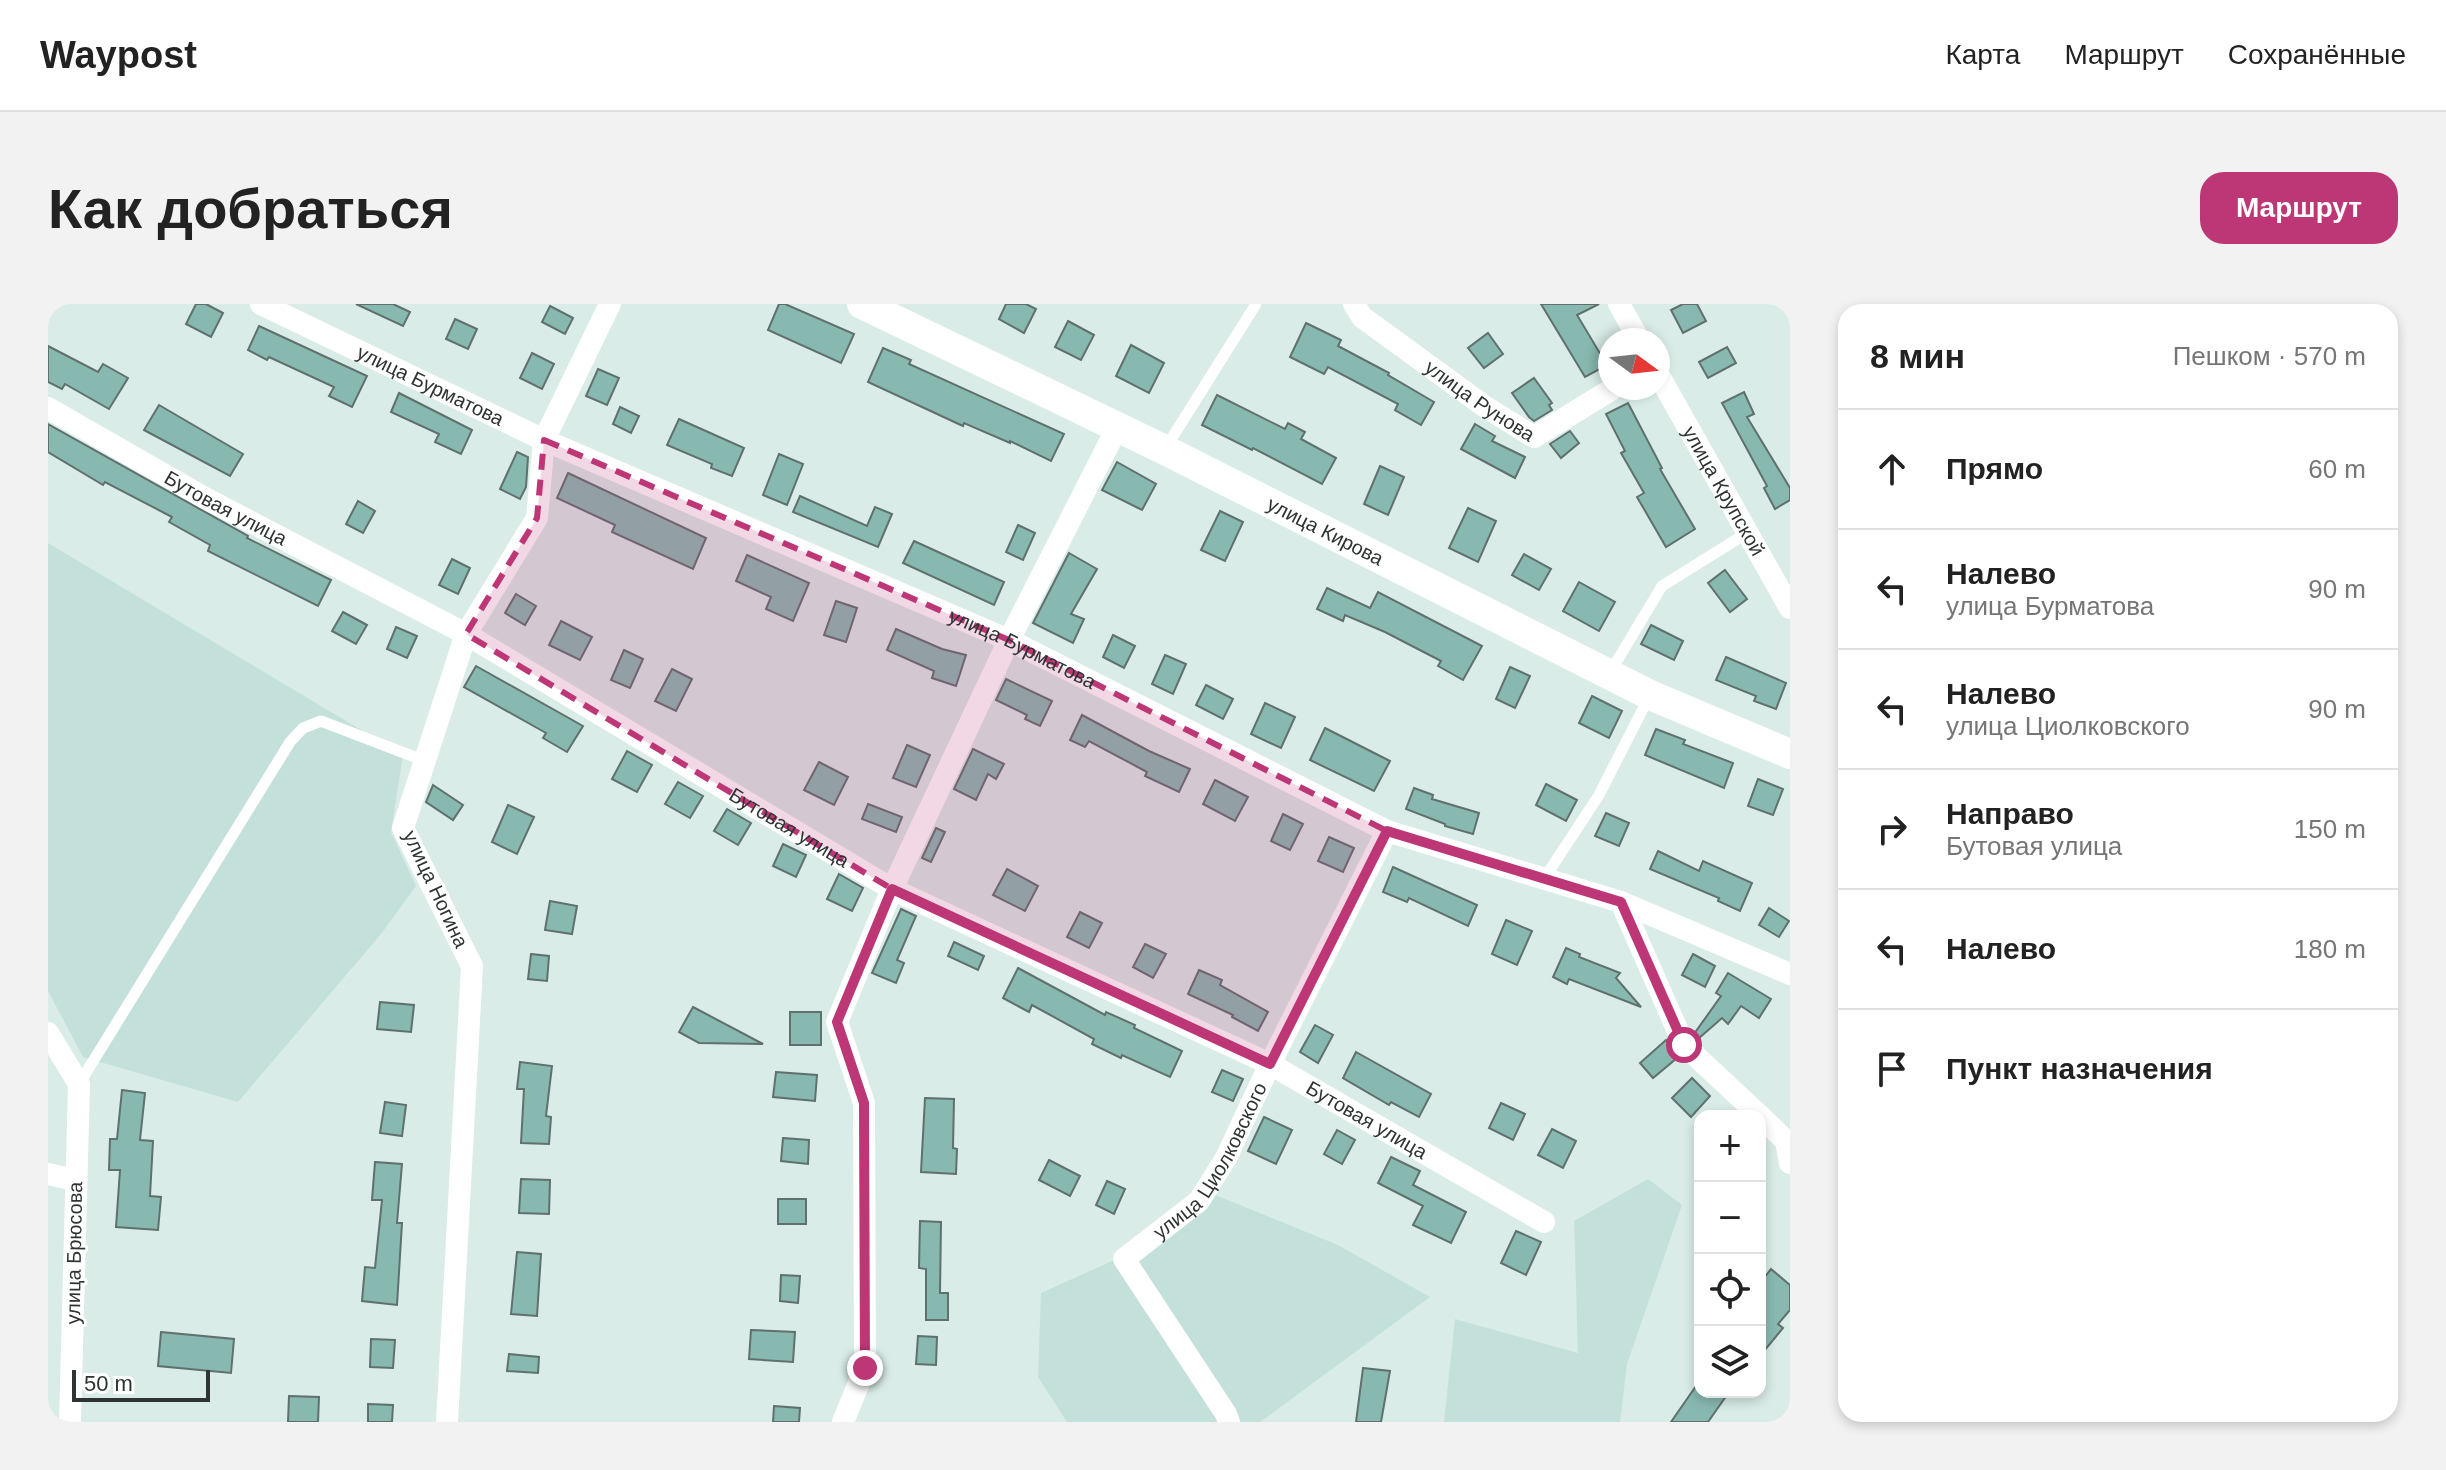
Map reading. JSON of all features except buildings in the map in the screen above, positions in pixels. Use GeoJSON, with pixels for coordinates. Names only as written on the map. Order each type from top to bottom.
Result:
{"type":"FeatureCollection","features":[{"type":"Feature","properties":{"kind":"main road","name":"улица Кирова"},"geometry":{"type":"LineString","coordinates":[[862,304],[1165,450],[1650,695],[1790,754]]}},
{"type":"Feature","properties":{"kind":"street","name":"улица Бурматова"},"geometry":{"type":"LineString","coordinates":[[261,304],[544,440],[1009,640],[1387,831],[1621,902],[1790,974]]}},
{"type":"Feature","properties":{"kind":"street","name":"улица Ногина"},"geometry":{"type":"LineString","coordinates":[[447,1422],[472,966],[403,828],[466,634],[537,518],[544,440],[610,304]]}},
{"type":"Feature","properties":{"kind":"street","name":"улица Рунова"},"geometry":{"type":"LineString","coordinates":[[1354,304],[1362,317],[1484,406],[1534,437],[1598,398]]}},
{"type":"Feature","properties":{"kind":"street"},"geometry":{"type":"LineString","coordinates":[[1619,304],[1632,328]]}},
{"type":"Feature","properties":{"kind":"street","name":"улица Крупской"},"geometry":{"type":"LineString","coordinates":[[1670,395],[1790,608]]}},
{"type":"Feature","properties":{"kind":"street","name":"Бутовая улица"},"geometry":{"type":"LineString","coordinates":[[48,408],[205,498],[466,634],[892,889],[1270,1064],[1544,1222]]}},
{"type":"Feature","properties":{"kind":"street"},"geometry":{"type":"LineString","coordinates":[[843,1422],[865,1368],[864,1103],[837,1022],[892,889],[1009,640],[1117,428]]}},
{"type":"Feature","properties":{"kind":"street","name":"улица Циолковского"},"geometry":{"type":"LineString","coordinates":[[1229,1422],[1124,1259],[1199,1201],[1226,1158],[1387,831]]}},
{"type":"Feature","properties":{"kind":"street"},"geometry":{"type":"LineString","coordinates":[[1621,902],[1684,1045],[1754,1110]]}},
{"type":"Feature","properties":{"kind":"street"},"geometry":{"type":"LineString","coordinates":[[48,1033],[79,1084]]}},
{"type":"Feature","properties":{"kind":"street","name":"улица Брюсова"},"geometry":{"type":"LineString","coordinates":[[70,1422],[79,1084]]}},
{"type":"Feature","properties":{"kind":"street"},"geometry":{"type":"LineString","coordinates":[[1766,1122],[1789,1146]]}},
{"type":"Feature","properties":{"kind":"street"},"geometry":{"type":"LineString","coordinates":[[48,1174],[75,1180]]}},
{"type":"Feature","properties":{"kind":"lane"},"geometry":{"type":"LineString","coordinates":[[1165,450],[1256,304]]}},
{"type":"Feature","properties":{"kind":"lane"},"geometry":{"type":"LineString","coordinates":[[1609,674],[1662,586],[1747,533]]}},
{"type":"Feature","properties":{"kind":"lane"},"geometry":{"type":"LineString","coordinates":[[1544,879],[1599,795],[1650,695]]}},
{"type":"Feature","properties":{"kind":"lane"},"geometry":{"type":"LineString","coordinates":[[79,1084],[290,742],[303,728],[321,721],[425,761]]}},
{"type":"Feature","properties":{"kind":"highlighted area"},"geometry":{"type":"Polygon","coordinates":[[[544,440],[1009,640],[1387,831],[1270,1064],[892,889],[466,634],[537,518],[544,440]]]}},
{"type":"Feature","properties":{"kind":"shaded area"},"geometry":{"type":"Polygon","coordinates":[[[48,543],[403,755],[391,832],[416,886],[381,934],[238,1102],[83,1057],[48,991],[48,543]]]}},
{"type":"Feature","properties":{"kind":"shaded area"},"geometry":{"type":"Polygon","coordinates":[[[1648,1179],[1682,1205],[1627,1364],[1620,1422],[1444,1422],[1455,1319],[1578,1353],[1574,1221],[1648,1179]]]}},
{"type":"Feature","properties":{"kind":"shaded area"},"geometry":{"type":"Polygon","coordinates":[[[1208,1192],[1338,1245],[1430,1297],[1260,1422],[1067,1422],[1038,1377],[1041,1293],[1121,1257],[1208,1192]]]}},
{"type":"Feature","properties":{"kind":"route"},"geometry":{"type":"LineString","coordinates":[[865,1368],[864,1103],[837,1022],[892,889],[1270,1064],[1387,831],[1621,902],[1684,1045]]}}]}
